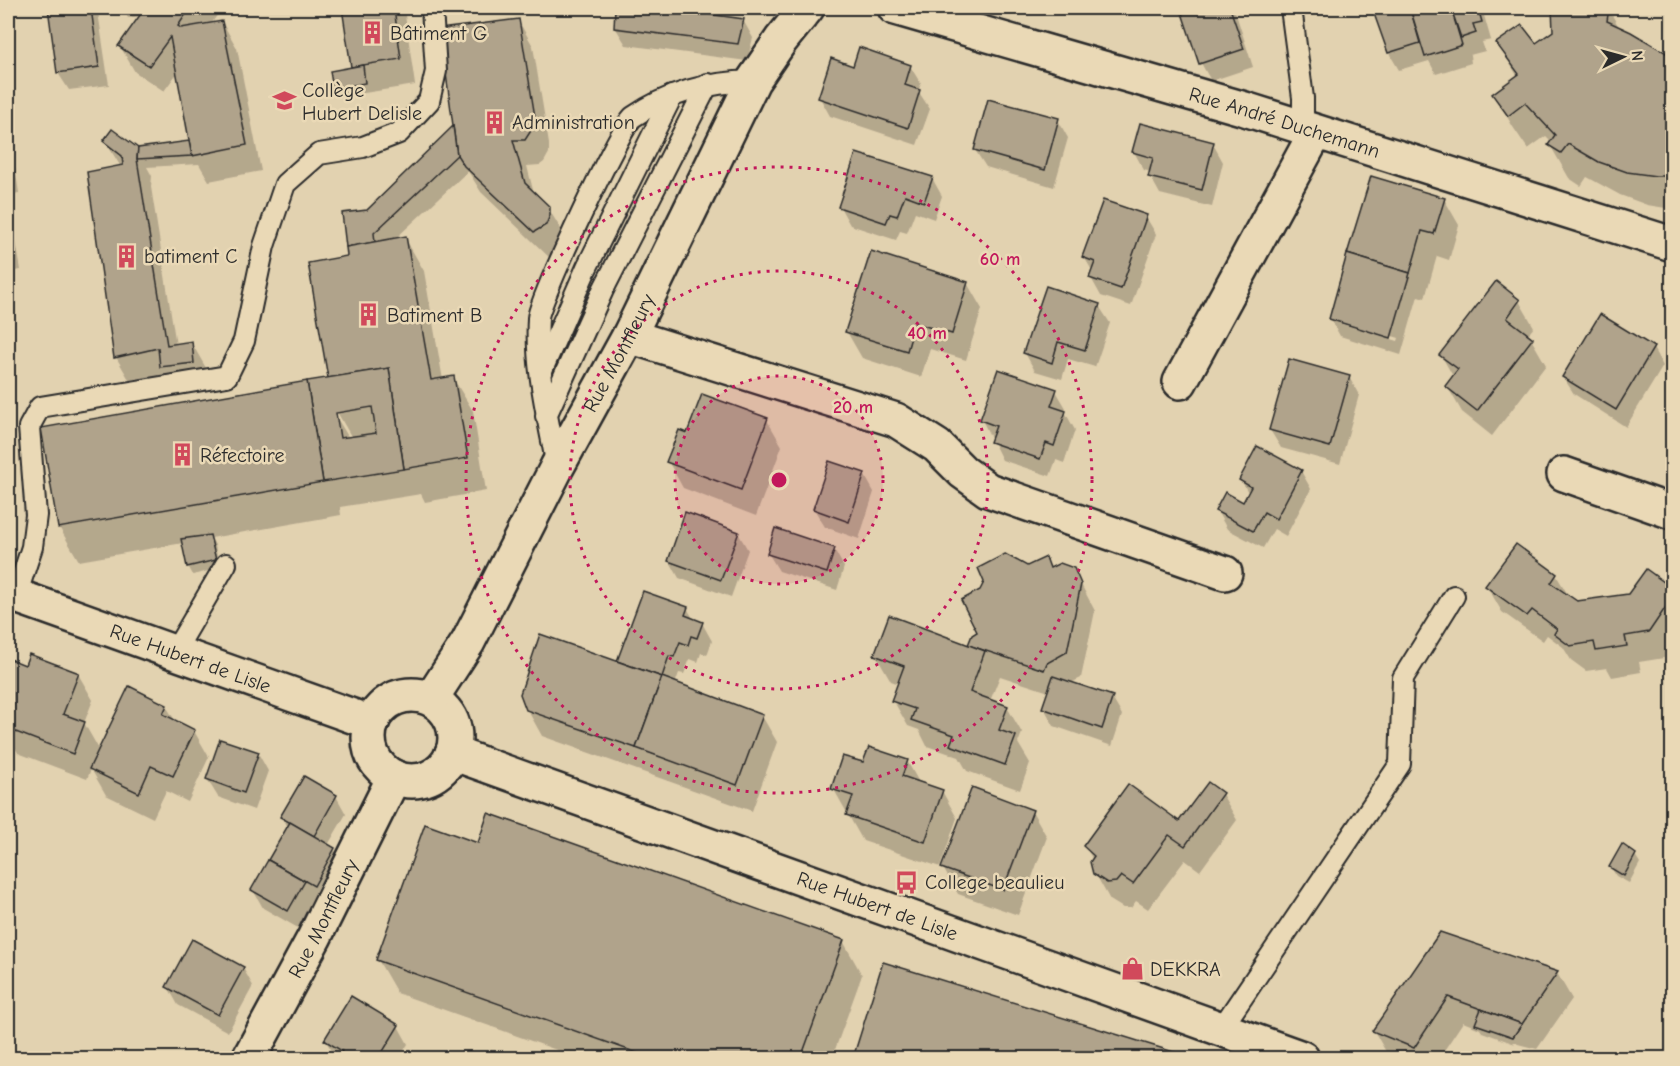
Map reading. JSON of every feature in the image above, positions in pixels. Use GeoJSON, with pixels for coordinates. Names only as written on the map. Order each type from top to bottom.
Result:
{"type":"FeatureCollection","features":[{"type":"Feature","properties":{"kind":"street","name":"Rue Montfleury"},"geometry":{"type":"LineString","coordinates":[[431,699],[468,642],[557,467],[629,336],[753,81],[781,40],[807,8]]}},
{"type":"Feature","properties":{"kind":"street","name":"Rue André Duchemann"},"geometry":{"type":"LineString","coordinates":[[895,8],[1310,130],[1672,244]]}},
{"type":"Feature","properties":{"kind":"street"},"geometry":{"type":"LineString","coordinates":[[1180,382],[1310,130]]}},
{"type":"Feature","properties":{"kind":"street"},"geometry":{"type":"LineString","coordinates":[[629,336],[897,420],[936,446],[963,472],[988,490],[1225,573]]}},
{"type":"Feature","properties":{"kind":"street"},"geometry":{"type":"LineString","coordinates":[[1564,474],[1672,512]]}},
{"type":"Feature","properties":{"kind":"street","name":"Rue Hubert de Lisle"},"geometry":{"type":"LineString","coordinates":[[10,599],[175,651],[372,723]]}},
{"type":"Feature","properties":{"kind":"street"},"geometry":{"type":"LineString","coordinates":[[414,694],[431,699],[443,708],[452,722],[455,737],[452,753],[443,768],[428,778],[411,781],[393,777],[381,767],[372,754],[369,738],[372,723],[381,707],[396,698],[414,694]]}},
{"type":"Feature","properties":{"kind":"street","name":"Rue Hubert de Lisle"},"geometry":{"type":"LineString","coordinates":[[452,753],[1302,1059]]}},
{"type":"Feature","properties":{"kind":"street","name":"Rue Montfleury"},"geometry":{"type":"LineString","coordinates":[[249,1059],[314,938],[393,777]]}},
{"type":"Feature","properties":{"kind":"lane"},"geometry":{"type":"LineString","coordinates":[[10,599],[32,546],[36,514],[29,427],[40,408],[227,376],[244,341],[264,246],[285,184],[319,154],[363,147],[399,133],[429,101],[436,70],[432,8]]}},
{"type":"Feature","properties":{"kind":"lane"},"geometry":{"type":"LineString","coordinates":[[1291,8],[1303,98],[1310,130]]}},
{"type":"Feature","properties":{"kind":"lane"},"geometry":{"type":"LineString","coordinates":[[557,467],[539,377],[538,315],[604,168],[631,118],[672,96],[708,84],[753,81]]}},
{"type":"Feature","properties":{"kind":"lane"},"geometry":{"type":"LineString","coordinates":[[546,416],[603,290],[708,84]]}},
{"type":"Feature","properties":{"kind":"lane"},"geometry":{"type":"LineString","coordinates":[[539,377],[587,267],[672,96]]}},
{"type":"Feature","properties":{"kind":"lane"},"geometry":{"type":"LineString","coordinates":[[175,651],[184,632],[226,564]]}},
{"type":"Feature","properties":{"kind":"lane"},"geometry":{"type":"LineString","coordinates":[[1221,1029],[1400,764],[1403,678],[1454,596]]}},
{"type":"Feature","properties":{"kind":"building"},"geometry":{"type":"Polygon","coordinates":[[[48,8],[91,8],[99,67],[57,73],[48,8]]]}},
{"type":"Feature","properties":{"kind":"building"},"geometry":{"type":"Polygon","coordinates":[[[145,8],[190,8],[178,26],[181,28],[222,21],[247,145],[192,156],[170,37],[149,66],[118,46],[145,8]]]}},
{"type":"Feature","properties":{"kind":"building","name":"Bâtiment G"},"geometry":{"type":"Polygon","coordinates":[[[342,8],[394,8],[401,59],[351,67],[342,8]]]}},
{"type":"Feature","properties":{"kind":"building"},"geometry":{"type":"Polygon","coordinates":[[[615,8],[663,8],[744,19],[738,44],[614,28],[615,8]]]}},
{"type":"Feature","properties":{"kind":"building"},"geometry":{"type":"Polygon","coordinates":[[[1200,8],[1230,8],[1244,49],[1199,64],[1182,13],[1200,8]]]}},
{"type":"Feature","properties":{"kind":"building"},"geometry":{"type":"Polygon","coordinates":[[[1372,8],[1410,8],[1420,43],[1388,53],[1372,8]]]}},
{"type":"Feature","properties":{"kind":"building"},"geometry":{"type":"Polygon","coordinates":[[[1410,8],[1451,8],[1462,45],[1425,57],[1410,8]]]}},
{"type":"Feature","properties":{"kind":"building"},"geometry":{"type":"Polygon","coordinates":[[[1451,8],[1478,8],[1482,22],[1473,24],[1476,33],[1461,38],[1451,8]]]}},
{"type":"Feature","properties":{"kind":"building"},"geometry":{"type":"Polygon","coordinates":[[[1552,8],[1609,8],[1607,21],[1631,32],[1665,52],[1672,59],[1672,176],[1627,172],[1599,162],[1568,144],[1561,153],[1548,145],[1555,135],[1525,103],[1508,116],[1492,94],[1519,74],[1496,43],[1522,25],[1536,43],[1553,31],[1552,8]]]}},
{"type":"Feature","properties":{"kind":"building","name":"Administration"},"geometry":{"type":"Polygon","coordinates":[[[519,19],[535,117],[534,126],[525,140],[513,140],[525,183],[550,207],[546,225],[534,232],[464,166],[457,155],[440,29],[519,19]]]}},
{"type":"Feature","properties":{"kind":"building"},"geometry":{"type":"Polygon","coordinates":[[[859,47],[911,65],[905,85],[920,90],[908,128],[818,98],[831,58],[853,66],[859,47]]]}},
{"type":"Feature","properties":{"kind":"building"},"geometry":{"type":"Polygon","coordinates":[[[363,65],[365,83],[333,89],[330,71],[363,65]]]}},
{"type":"Feature","properties":{"kind":"building"},"geometry":{"type":"Polygon","coordinates":[[[988,99],[1059,118],[1045,170],[974,150],[988,99]]]}},
{"type":"Feature","properties":{"kind":"building"},"geometry":{"type":"Polygon","coordinates":[[[1140,123],[1214,142],[1202,190],[1148,177],[1153,158],[1132,152],[1140,123]]]}},
{"type":"Feature","properties":{"kind":"building"},"geometry":{"type":"Polygon","coordinates":[[[453,126],[457,155],[374,233],[375,242],[346,247],[342,213],[367,210],[453,126]]]}},
{"type":"Feature","properties":{"kind":"building","name":"batiment C"},"geometry":{"type":"Polygon","coordinates":[[[112,129],[138,148],[137,159],[167,345],[192,341],[194,363],[160,367],[158,348],[114,358],[87,172],[123,165],[122,156],[103,141],[112,129]]]}},
{"type":"Feature","properties":{"kind":"building"},"geometry":{"type":"Polygon","coordinates":[[[189,141],[192,156],[137,159],[138,148],[189,141]]]}},
{"type":"Feature","properties":{"kind":"building"},"geometry":{"type":"Polygon","coordinates":[[[856,153],[933,177],[924,202],[905,195],[897,216],[890,214],[886,223],[838,207],[856,153]]]}},
{"type":"Feature","properties":{"kind":"building"},"geometry":{"type":"Polygon","coordinates":[[[1371,176],[1445,198],[1434,234],[1422,231],[1410,273],[1347,254],[1371,176]]]}},
{"type":"Feature","properties":{"kind":"building"},"geometry":{"type":"Polygon","coordinates":[[[1103,200],[1147,215],[1121,289],[1089,278],[1095,262],[1082,257],[1103,200]]]}},
{"type":"Feature","properties":{"kind":"building","name":"Batiment B"},"geometry":{"type":"Polygon","coordinates":[[[406,236],[431,380],[454,376],[468,458],[404,469],[389,368],[328,378],[308,263],[347,256],[346,247],[406,236]]]}},
{"type":"Feature","properties":{"kind":"building"},"geometry":{"type":"Polygon","coordinates":[[[871,251],[968,282],[952,334],[915,323],[907,351],[845,332],[871,251]]]}},
{"type":"Feature","properties":{"kind":"building"},"geometry":{"type":"Polygon","coordinates":[[[1347,254],[1410,273],[1391,338],[1329,319],[1347,254]]]}},
{"type":"Feature","properties":{"kind":"building"},"geometry":{"type":"Polygon","coordinates":[[[1496,281],[1520,300],[1507,318],[1533,338],[1477,411],[1445,386],[1458,369],[1439,355],[1496,281]]]}},
{"type":"Feature","properties":{"kind":"building"},"geometry":{"type":"Polygon","coordinates":[[[1046,286],[1100,304],[1085,350],[1058,342],[1052,363],[1023,353],[1046,286]]]}},
{"type":"Feature","properties":{"kind":"building"},"geometry":{"type":"Polygon","coordinates":[[[1600,314],[1654,347],[1616,410],[1562,377],[1600,314]]]}},
{"type":"Feature","properties":{"kind":"building"},"geometry":{"type":"Polygon","coordinates":[[[1289,359],[1350,376],[1330,447],[1269,430],[1289,359]]]}},
{"type":"Feature","properties":{"kind":"building"},"geometry":{"type":"Polygon","coordinates":[[[389,368],[404,469],[323,482],[307,381],[389,368]],[[372,407],[336,413],[340,438],[376,433],[372,407]]]}},
{"type":"Feature","properties":{"kind":"building"},"geometry":{"type":"Polygon","coordinates":[[[998,369],[1057,389],[1051,406],[1066,411],[1054,446],[1046,443],[1040,459],[990,442],[996,426],[980,420],[998,369]]]}},
{"type":"Feature","properties":{"kind":"building","name":"Réfectoire"},"geometry":{"type":"Polygon","coordinates":[[[307,381],[323,482],[58,528],[41,428],[307,381]]]}},
{"type":"Feature","properties":{"kind":"building"},"geometry":{"type":"Polygon","coordinates":[[[702,394],[768,418],[741,490],[666,462],[679,430],[687,433],[702,394]]]}},
{"type":"Feature","properties":{"kind":"building"},"geometry":{"type":"Polygon","coordinates":[[[1257,446],[1302,470],[1276,519],[1264,512],[1253,531],[1215,511],[1225,492],[1243,502],[1251,487],[1239,480],[1257,446]]]}},
{"type":"Feature","properties":{"kind":"building"},"geometry":{"type":"Polygon","coordinates":[[[829,461],[865,473],[849,522],[813,509],[829,461]]]}},
{"type":"Feature","properties":{"kind":"building"},"geometry":{"type":"Polygon","coordinates":[[[685,512],[739,532],[721,580],[668,561],[685,512]]]}},
{"type":"Feature","properties":{"kind":"building"},"geometry":{"type":"Polygon","coordinates":[[[775,528],[835,548],[827,573],[767,554],[775,528]]]}},
{"type":"Feature","properties":{"kind":"building"},"geometry":{"type":"Polygon","coordinates":[[[210,535],[216,560],[187,567],[181,539],[210,535]]]}},
{"type":"Feature","properties":{"kind":"building"},"geometry":{"type":"Polygon","coordinates":[[[1516,544],[1557,574],[1551,583],[1577,601],[1628,594],[1646,569],[1672,588],[1672,598],[1649,632],[1625,636],[1627,646],[1596,651],[1594,642],[1570,646],[1554,634],[1557,629],[1532,610],[1527,616],[1485,586],[1516,544]]]}},
{"type":"Feature","properties":{"kind":"building"},"geometry":{"type":"Polygon","coordinates":[[[1005,554],[1027,566],[1046,557],[1050,568],[1060,563],[1074,568],[1081,584],[1067,652],[1047,663],[1044,670],[968,645],[972,635],[977,632],[961,600],[980,590],[984,582],[978,568],[1005,554]]]}},
{"type":"Feature","properties":{"kind":"building"},"geometry":{"type":"Polygon","coordinates":[[[643,591],[688,607],[685,615],[703,622],[697,638],[691,636],[688,645],[680,642],[674,657],[669,656],[662,677],[617,661],[643,591]]]}},
{"type":"Feature","properties":{"kind":"building"},"geometry":{"type":"Polygon","coordinates":[[[889,615],[985,651],[970,692],[1008,706],[999,730],[1016,736],[1005,765],[950,745],[954,735],[911,720],[915,709],[891,701],[904,666],[874,655],[889,615]]]}},
{"type":"Feature","properties":{"kind":"building"},"geometry":{"type":"Polygon","coordinates":[[[540,634],[662,677],[636,748],[526,710],[520,694],[540,634]]]}},
{"type":"Feature","properties":{"kind":"building"},"geometry":{"type":"Polygon","coordinates":[[[29,654],[79,673],[63,714],[85,722],[73,754],[8,729],[8,658],[25,665],[29,654]]]}},
{"type":"Feature","properties":{"kind":"building"},"geometry":{"type":"Polygon","coordinates":[[[1053,676],[1113,696],[1102,729],[1042,708],[1053,676]]]}},
{"type":"Feature","properties":{"kind":"building"},"geometry":{"type":"Polygon","coordinates":[[[662,677],[763,715],[737,785],[636,748],[662,677]]]}},
{"type":"Feature","properties":{"kind":"building"},"geometry":{"type":"Polygon","coordinates":[[[129,686],[167,705],[163,714],[195,730],[173,776],[151,766],[139,793],[89,769],[129,686]]]}},
{"type":"Feature","properties":{"kind":"building"},"geometry":{"type":"Polygon","coordinates":[[[220,739],[259,752],[244,793],[206,779],[220,739]]]}},
{"type":"Feature","properties":{"kind":"building"},"geometry":{"type":"Polygon","coordinates":[[[869,747],[908,760],[902,776],[943,790],[925,842],[846,815],[853,796],[831,789],[842,756],[863,762],[869,747]]]}},
{"type":"Feature","properties":{"kind":"building"},"geometry":{"type":"Polygon","coordinates":[[[304,776],[337,795],[314,836],[280,817],[304,776]]]}},
{"type":"Feature","properties":{"kind":"building"},"geometry":{"type":"Polygon","coordinates":[[[1208,782],[1223,793],[1185,846],[1169,835],[1133,884],[1121,876],[1116,882],[1107,883],[1093,874],[1090,862],[1094,856],[1083,846],[1128,784],[1179,821],[1208,782]]]}},
{"type":"Feature","properties":{"kind":"building"},"geometry":{"type":"Polygon","coordinates":[[[972,787],[1033,810],[1003,890],[941,868],[972,787]]]}},
{"type":"Feature","properties":{"kind":"building"},"geometry":{"type":"Polygon","coordinates":[[[488,813],[844,940],[801,1058],[651,1058],[376,960],[425,824],[478,843],[488,813]]]}},
{"type":"Feature","properties":{"kind":"building"},"geometry":{"type":"Polygon","coordinates":[[[290,822],[335,848],[314,886],[268,860],[290,822]]]}},
{"type":"Feature","properties":{"kind":"building"},"geometry":{"type":"Polygon","coordinates":[[[1622,844],[1636,854],[1624,876],[1609,867],[1622,844]]]}},
{"type":"Feature","properties":{"kind":"building"},"geometry":{"type":"Polygon","coordinates":[[[268,860],[305,881],[288,911],[251,890],[268,860]]]}},
{"type":"Feature","properties":{"kind":"building"},"geometry":{"type":"Polygon","coordinates":[[[1440,932],[1558,972],[1522,1024],[1448,997],[1414,1048],[1372,1031],[1440,932]]]}},
{"type":"Feature","properties":{"kind":"building"},"geometry":{"type":"Polygon","coordinates":[[[192,939],[244,967],[218,1015],[166,987],[192,939]]]}},
{"type":"Feature","properties":{"kind":"building"},"geometry":{"type":"Polygon","coordinates":[[[883,962],[1193,1058],[853,1058],[883,962]]]}},
{"type":"Feature","properties":{"kind":"building"},"geometry":{"type":"Polygon","coordinates":[[[351,996],[399,1025],[379,1058],[338,1058],[342,1051],[324,1040],[351,996]]]}},
{"type":"Feature","properties":{"kind":"building"},"geometry":{"type":"Polygon","coordinates":[[[1481,1009],[1522,1024],[1513,1037],[1475,1024],[1481,1009]]]}},
{"type":"Feature","properties":{"kind":"place","name":"Bâtiment G"},"geometry":{"type":"Point","coordinates":[372,33]}},
{"type":"Feature","properties":{"kind":"place","name":"Collège Hubert Delisle"},"geometry":{"type":"Point","coordinates":[284,101]}},
{"type":"Feature","properties":{"kind":"place","name":"Administration"},"geometry":{"type":"Point","coordinates":[494,122]}},
{"type":"Feature","properties":{"kind":"place","name":"batiment C"},"geometry":{"type":"Point","coordinates":[126,256]}},
{"type":"Feature","properties":{"kind":"place","name":"Batiment B"},"geometry":{"type":"Point","coordinates":[369,315]}},
{"type":"Feature","properties":{"kind":"place","name":"Réfectoire"},"geometry":{"type":"Point","coordinates":[182,455]}},
{"type":"Feature","properties":{"kind":"place","name":"College beaulieu"},"geometry":{"type":"Point","coordinates":[907,882]}},
{"type":"Feature","properties":{"kind":"place","name":"DEKKRA"},"geometry":{"type":"Point","coordinates":[1132,969]}}]}
